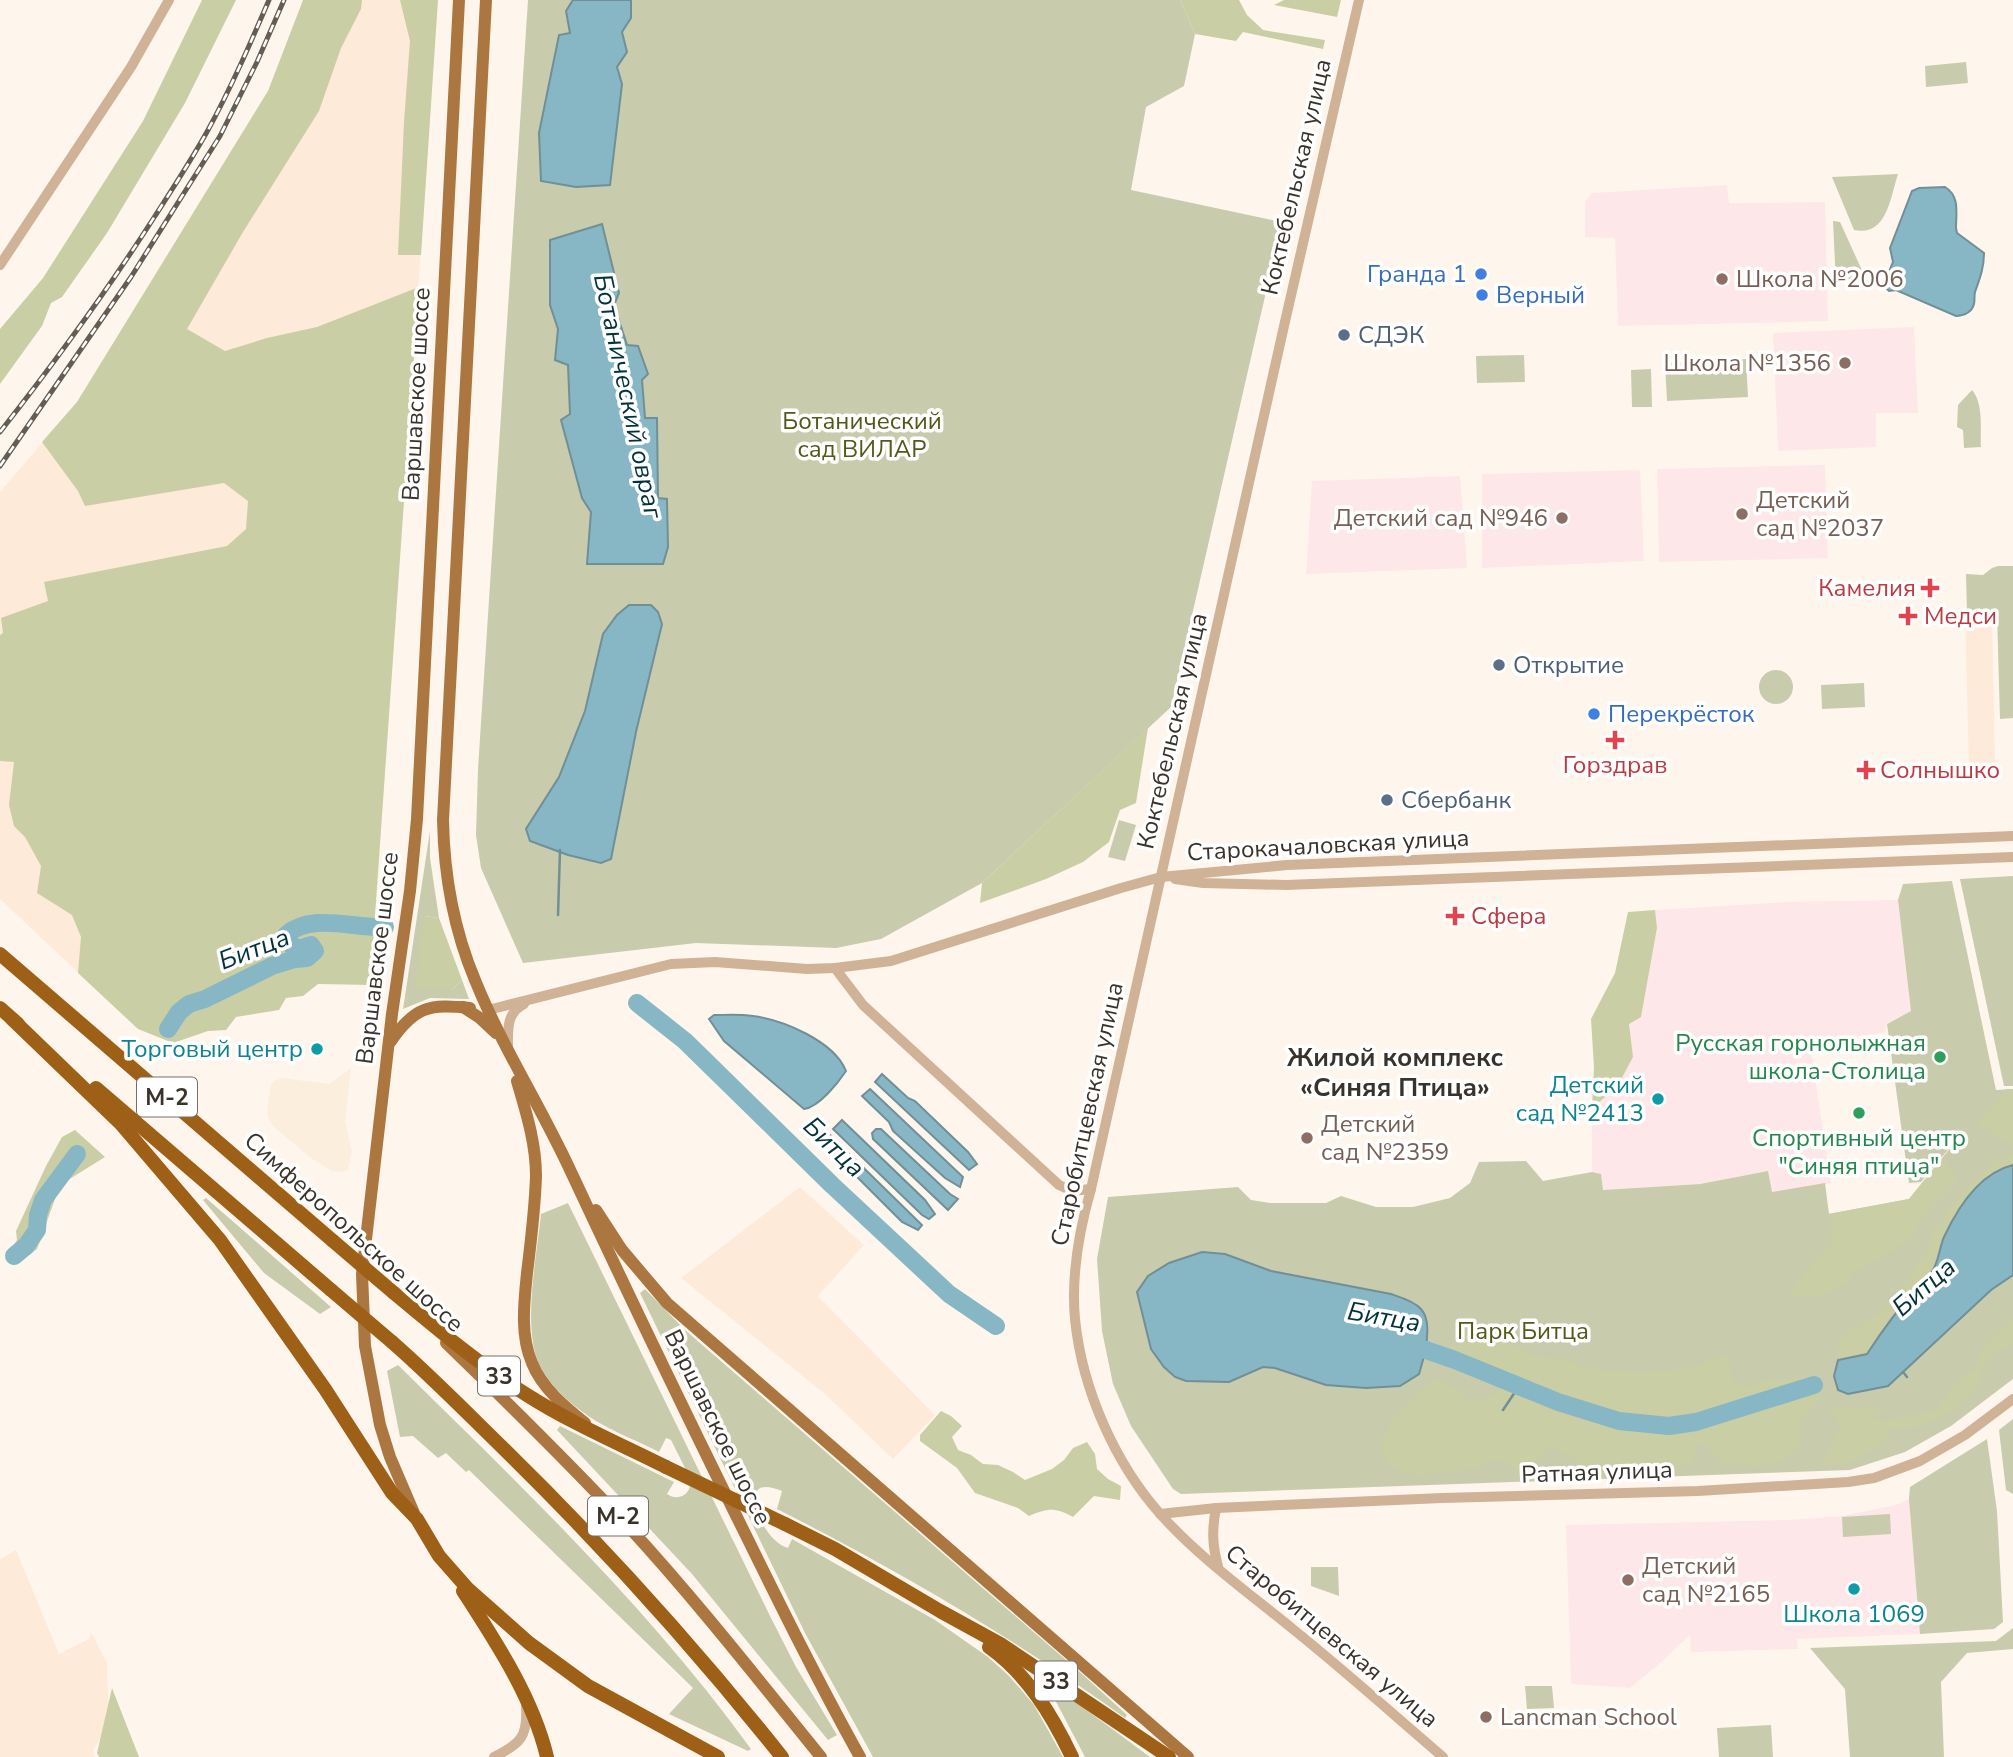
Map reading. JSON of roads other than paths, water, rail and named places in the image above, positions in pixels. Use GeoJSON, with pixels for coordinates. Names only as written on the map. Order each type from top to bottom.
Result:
{"type":"FeatureCollection","features":[{"type":"Feature","properties":{"kind":"highway","name":"Симферопольское шоссе"},"geometry":{"type":"LineString","coordinates":[[0,954],[394,1293]]}},
{"type":"Feature","properties":{"kind":"highway","name":"М-2"},"geometry":{"type":"LineString","coordinates":[[0,1008],[392,1342],[527,1471],[700,1658],[782,1757]]}},
{"type":"Feature","properties":{"kind":"highway"},"geometry":{"type":"LineString","coordinates":[[12,1018],[121,1125],[212,1231],[250,1282],[393,1493],[417,1519]]}},
{"type":"Feature","properties":{"kind":"highway","name":"33"},"geometry":{"type":"LineString","coordinates":[[394,1293],[497,1375],[553,1410],[847,1556],[1002,1645],[1169,1757]]}},
{"type":"Feature","properties":{"kind":"highway","name":"Варшавское шоссе"},"geometry":{"type":"LineString","coordinates":[[417,1519],[439,1556],[468,1589],[560,1667],[589,1686],[716,1754]]}},
{"type":"Feature","properties":{"kind":"highway"},"geometry":{"type":"LineString","coordinates":[[439,1556],[482,1620],[526,1699],[547,1757]]}},
{"type":"Feature","properties":{"kind":"highway","name":"33"},"geometry":{"type":"LineString","coordinates":[[940,1611],[996,1651],[1028,1682],[1072,1757]]}},
{"type":"Feature","properties":{"kind":"main road","name":"Варшавское шоссе"},"geometry":{"type":"LineString","coordinates":[[417,1519],[394,1467],[380,1425],[366,1359],[362,1274],[410,891],[416,819],[459,0]]}},
{"type":"Feature","properties":{"kind":"main road","name":"Варшавское шоссе"},"geometry":{"type":"LineString","coordinates":[[486,0],[443,820],[446,872],[454,913],[470,967],[488,1010],[570,1170],[624,1288],[796,1637],[860,1757]]}},
{"type":"Feature","properties":{"kind":"main road"},"geometry":{"type":"LineString","coordinates":[[389,1043],[401,1025],[421,1011],[442,1005],[488,1010]]}},
{"type":"Feature","properties":{"kind":"main road"},"geometry":{"type":"LineString","coordinates":[[463,1007],[491,1027],[508,1049],[535,1152],[524,1323],[528,1351],[538,1374],[557,1399],[591,1427],[615,1442]]}},
{"type":"Feature","properties":{"kind":"main road"},"geometry":{"type":"LineString","coordinates":[[570,1170],[622,1250],[667,1303],[1188,1757]]}},
{"type":"Feature","properties":{"kind":"main road","name":"Симферопольское шоссе"},"geometry":{"type":"LineString","coordinates":[[394,1293],[527,1422],[627,1525],[725,1638],[821,1757]]}},
{"type":"Feature","properties":{"kind":"street"},"geometry":{"type":"LineString","coordinates":[[0,265],[131,67],[169,0]]}},
{"type":"Feature","properties":{"kind":"street","name":"Коктебельская улица"},"geometry":{"type":"LineString","coordinates":[[488,1010],[671,964],[715,962],[777,968],[835,968],[891,961],[1161,877],[1359,0]]}},
{"type":"Feature","properties":{"kind":"street","name":"Старокачаловская улица"},"geometry":{"type":"LineString","coordinates":[[1161,877],[1287,865],[2013,836]]}},
{"type":"Feature","properties":{"kind":"street"},"geometry":{"type":"LineString","coordinates":[[1568,854],[1568,874]]}},
{"type":"Feature","properties":{"kind":"street","name":"Старокачаловская улица"},"geometry":{"type":"LineString","coordinates":[[1161,877],[1203,883],[1286,885],[2013,857]]}},
{"type":"Feature","properties":{"kind":"street","name":"Старобитцевская улица"},"geometry":{"type":"LineString","coordinates":[[1161,877],[1079,1237],[1075,1319],[1091,1390],[1117,1452],[1160,1514],[1187,1541],[1443,1757]]}},
{"type":"Feature","properties":{"kind":"street"},"geometry":{"type":"LineString","coordinates":[[835,968],[863,1005],[1059,1185],[1072,1191],[1091,1189]]}},
{"type":"Feature","properties":{"kind":"street"},"geometry":{"type":"LineString","coordinates":[[508,1049],[508,1027],[512,1012],[538,998]]}},
{"type":"Feature","properties":{"kind":"street","name":"Ратная улица"},"geometry":{"type":"LineString","coordinates":[[1160,1514],[1216,1508],[1698,1491],[1848,1482],[1874,1478],[1920,1461],[1965,1435],[2013,1399]]}},
{"type":"Feature","properties":{"kind":"street"},"geometry":{"type":"LineString","coordinates":[[1216,1508],[1212,1533],[1218,1567]]}},
{"type":"Feature","properties":{"kind":"street"},"geometry":{"type":"LineString","coordinates":[[494,1757],[522,1738],[527,1719],[526,1699]]}},
{"type":"Feature","properties":{"kind":"water"},"geometry":{"type":"Polygon","coordinates":[[[573,0],[631,0],[631,18],[622,32],[627,52],[617,67],[622,84],[610,185],[576,187],[541,181],[539,133],[559,35],[570,33],[566,11],[573,0]]]}},
{"type":"Feature","properties":{"kind":"water"},"geometry":{"type":"Polygon","coordinates":[[[1945,187],[1955,200],[1957,233],[1984,253],[1973,307],[1959,316],[1896,290],[1889,291],[1884,284],[1893,262],[1890,248],[1912,191],[1919,188],[1945,187]]]}},
{"type":"Feature","properties":{"kind":"water"},"geometry":{"type":"Polygon","coordinates":[[[602,224],[619,293],[614,305],[627,345],[638,346],[648,374],[642,380],[645,418],[657,418],[658,498],[667,499],[668,547],[663,564],[587,564],[591,512],[582,498],[561,420],[570,414],[568,365],[555,360],[558,329],[550,305],[550,240],[602,224]]]}},
{"type":"Feature","properties":{"kind":"water"},"geometry":{"type":"Polygon","coordinates":[[[629,605],[651,605],[658,612],[662,624],[636,732],[611,859],[601,863],[568,855],[530,841],[526,829],[559,777],[585,711],[603,634],[617,615],[629,605]]]}},
{"type":"Feature","properties":{"kind":"water"},"geometry":{"type":"Polygon","coordinates":[[[714,1015],[753,1016],[792,1027],[831,1050],[846,1071],[822,1099],[804,1109],[724,1041],[709,1019],[714,1015]]]}},
{"type":"Feature","properties":{"kind":"water"},"geometry":{"type":"Polygon","coordinates":[[[882,1074],[908,1098],[915,1101],[977,1164],[969,1170],[875,1082],[882,1074]]]}},
{"type":"Feature","properties":{"kind":"water"},"geometry":{"type":"Polygon","coordinates":[[[870,1089],[963,1177],[960,1187],[945,1178],[893,1131],[889,1122],[862,1096],[870,1089]]]}},
{"type":"Feature","properties":{"kind":"water"},"geometry":{"type":"Polygon","coordinates":[[[842,1120],[925,1200],[935,1214],[929,1219],[922,1215],[833,1129],[842,1120]]]}},
{"type":"Feature","properties":{"kind":"water"},"geometry":{"type":"Polygon","coordinates":[[[881,1129],[958,1199],[948,1210],[873,1139],[872,1133],[881,1129]]]}},
{"type":"Feature","properties":{"kind":"water"},"geometry":{"type":"Polygon","coordinates":[[[828,1133],[922,1225],[918,1230],[902,1222],[821,1141],[828,1133]]]}},
{"type":"Feature","properties":{"kind":"water"},"geometry":{"type":"Polygon","coordinates":[[[2013,1165],[2013,1275],[1991,1290],[1888,1386],[1848,1394],[1838,1390],[1834,1376],[1838,1360],[1867,1354],[1897,1312],[1934,1269],[1944,1237],[1963,1203],[1990,1175],[2013,1165]]]}},
{"type":"Feature","properties":{"kind":"water"},"geometry":{"type":"Polygon","coordinates":[[[1202,1252],[1225,1254],[1271,1271],[1391,1294],[1411,1302],[1421,1309],[1427,1323],[1427,1341],[1419,1374],[1400,1386],[1366,1388],[1326,1385],[1275,1368],[1263,1367],[1229,1382],[1186,1381],[1175,1377],[1151,1349],[1137,1292],[1148,1276],[1169,1263],[1202,1252]]]}},
{"type":"Feature","properties":{"kind":"waterway","name":"Ботанический овраг"},"geometry":{"type":"LineString","coordinates":[[558,915],[560,850]]}},
{"type":"Feature","properties":{"kind":"waterway","name":"Битца"},"geometry":{"type":"LineString","coordinates":[[168,1029],[179,1012],[189,1004],[205,999],[272,966],[307,958],[315,951],[311,945],[298,949],[290,944],[286,935],[296,928],[321,923],[385,927]]}},
{"type":"Feature","properties":{"kind":"waterway","name":"Битца"},"geometry":{"type":"LineString","coordinates":[[637,1003],[685,1041],[832,1185],[949,1294],[996,1326]]}},
{"type":"Feature","properties":{"kind":"waterway","name":"Битца"},"geometry":{"type":"LineString","coordinates":[[14,1256],[26,1246],[37,1230],[43,1200],[77,1154]]}},
{"type":"Feature","properties":{"kind":"waterway","name":"Битца"},"geometry":{"type":"LineString","coordinates":[[1402,1346],[1426,1350],[1455,1360],[1558,1402],[1619,1421],[1669,1426],[1696,1422],[1814,1385]]}},
{"type":"Feature","properties":{"kind":"waterway"},"geometry":{"type":"LineString","coordinates":[[1903,1372],[1907,1377]]}},
{"type":"Feature","properties":{"kind":"waterway"},"geometry":{"type":"LineString","coordinates":[[1503,1410],[1519,1386]]}},
{"type":"Feature","properties":{"kind":"railway"},"geometry":{"type":"LineString","coordinates":[[0,432],[99,299],[182,173],[225,98],[269,0]]}},
{"type":"Feature","properties":{"kind":"railway"},"geometry":{"type":"LineString","coordinates":[[0,466],[131,277],[220,136],[284,0]]}},
{"type":"Feature","properties":{"kind":"place","name":"Гранда 1"},"geometry":{"type":"Point","coordinates":[1481,274]}},
{"type":"Feature","properties":{"kind":"place","name":"Школа №2006"},"geometry":{"type":"Point","coordinates":[1722,279]}},
{"type":"Feature","properties":{"kind":"place","name":"Верный"},"geometry":{"type":"Point","coordinates":[1482,295]}},
{"type":"Feature","properties":{"kind":"place","name":"СДЭК"},"geometry":{"type":"Point","coordinates":[1344,335]}},
{"type":"Feature","properties":{"kind":"place","name":"Школа №1356"},"geometry":{"type":"Point","coordinates":[1845,363]}},
{"type":"Feature","properties":{"kind":"place","name":"Детский сад №2037"},"geometry":{"type":"Point","coordinates":[1742,514]}},
{"type":"Feature","properties":{"kind":"place","name":"Детский сад №946"},"geometry":{"type":"Point","coordinates":[1562,518]}},
{"type":"Feature","properties":{"kind":"place","name":"Камелия"},"geometry":{"type":"Point","coordinates":[1930,588]}},
{"type":"Feature","properties":{"kind":"place","name":"Медси"},"geometry":{"type":"Point","coordinates":[1908,616]}},
{"type":"Feature","properties":{"kind":"place","name":"Открытие"},"geometry":{"type":"Point","coordinates":[1499,665]}},
{"type":"Feature","properties":{"kind":"place","name":"Перекрёсток"},"geometry":{"type":"Point","coordinates":[1594,714]}},
{"type":"Feature","properties":{"kind":"place","name":"Горздрав"},"geometry":{"type":"Point","coordinates":[1615,740]}},
{"type":"Feature","properties":{"kind":"place","name":"Солнышко"},"geometry":{"type":"Point","coordinates":[1866,770]}},
{"type":"Feature","properties":{"kind":"place","name":"Сбербанк"},"geometry":{"type":"Point","coordinates":[1387,800]}},
{"type":"Feature","properties":{"kind":"place","name":"Сфера"},"geometry":{"type":"Point","coordinates":[1455,916]}},
{"type":"Feature","properties":{"kind":"place","name":"Торговый центр"},"geometry":{"type":"Point","coordinates":[317,1049]}},
{"type":"Feature","properties":{"kind":"place","name":"Русская горнолыжная школа-Столица"},"geometry":{"type":"Point","coordinates":[1940,1057]}},
{"type":"Feature","properties":{"kind":"place","name":"Детский сад №2413"},"geometry":{"type":"Point","coordinates":[1658,1099]}},
{"type":"Feature","properties":{"kind":"place","name":"Спортивный центр \"Синяя птица\""},"geometry":{"type":"Point","coordinates":[1859,1113]}},
{"type":"Feature","properties":{"kind":"place","name":"Детский сад №2359"},"geometry":{"type":"Point","coordinates":[1307,1138]}},
{"type":"Feature","properties":{"kind":"place","name":"Детский сад №2165"},"geometry":{"type":"Point","coordinates":[1628,1580]}},
{"type":"Feature","properties":{"kind":"place","name":"Школа 1069"},"geometry":{"type":"Point","coordinates":[1854,1589]}},
{"type":"Feature","properties":{"kind":"place","name":"Lancman School"},"geometry":{"type":"Point","coordinates":[1486,1717]}},
{"type":"Feature","properties":{"kind":"district","name":"Жилой комплекс «Синяя Птица»"},"geometry":{"type":"Point","coordinates":[1395,1072]}},
{"type":"Feature","properties":{"kind":"park label","name":"Ботанический сад ВИЛАР"},"geometry":{"type":"Point","coordinates":[862,435]}},
{"type":"Feature","properties":{"kind":"park label","name":"Парк Битца"},"geometry":{"type":"Point","coordinates":[1523,1331]}}]}
